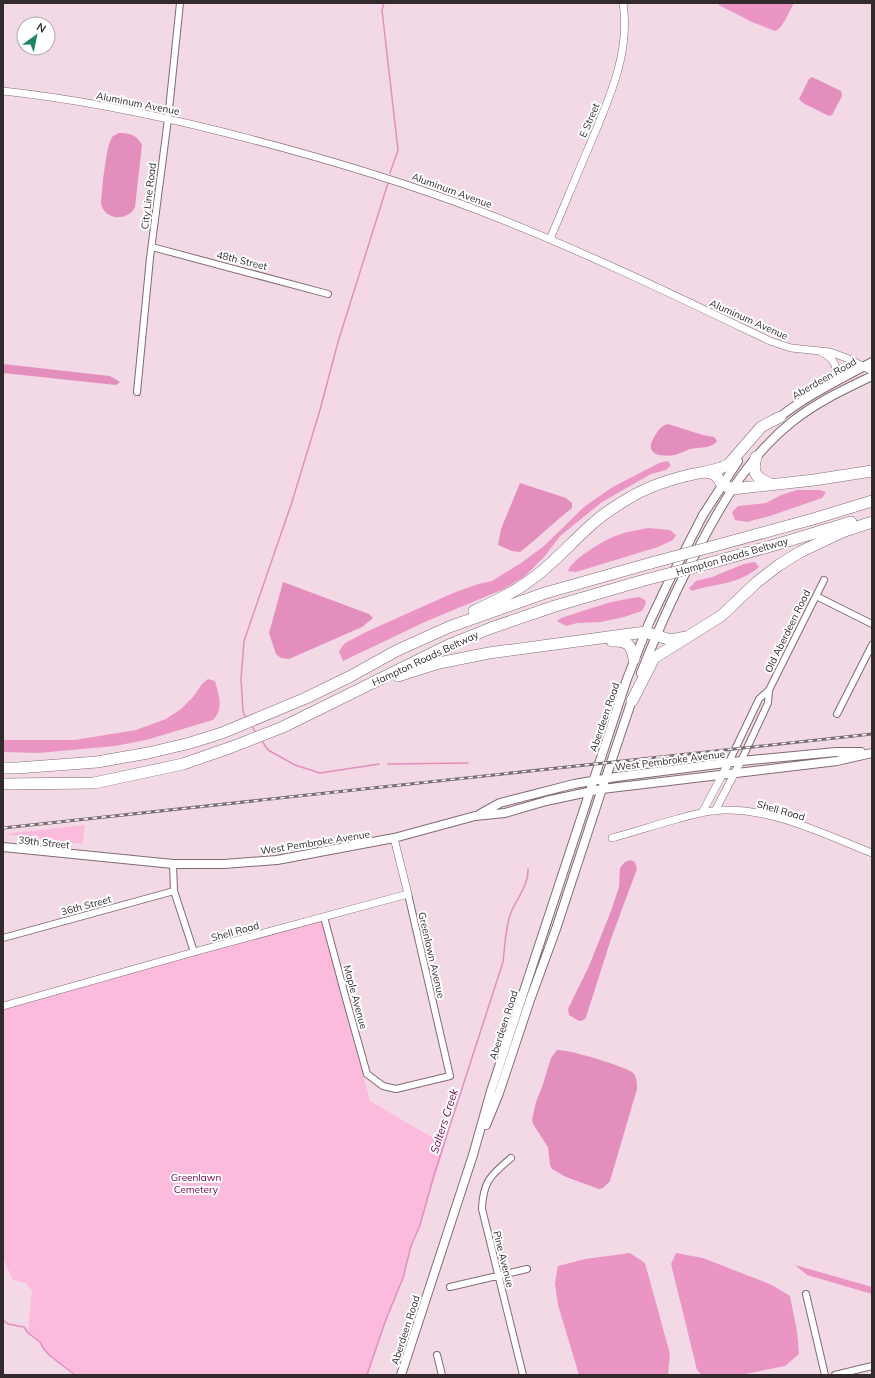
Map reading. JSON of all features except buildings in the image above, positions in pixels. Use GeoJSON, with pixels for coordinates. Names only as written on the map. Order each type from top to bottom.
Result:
{"type":"FeatureCollection","features":[{"type":"Feature","properties":{"kind":"highway"},"geometry":{"type":"LineString","coordinates":[[449,627],[473,612],[504,597],[526,584],[612,508],[660,483],[716,470],[727,465],[761,427],[780,417]]}},
{"type":"Feature","properties":{"kind":"highway"},"geometry":{"type":"LineString","coordinates":[[756,457],[753,465],[755,474],[772,485]]}},
{"type":"Feature","properties":{"kind":"highway"},"geometry":{"type":"LineString","coordinates":[[705,472],[715,474],[727,486],[772,485],[872,471]]}},
{"type":"Feature","properties":{"kind":"highway","name":"Hampton Roads Beltway"},"geometry":{"type":"LineString","coordinates":[[3,766],[17,768],[97,762],[148,753],[222,733],[273,712],[345,679],[396,651],[449,627],[545,593],[813,519],[872,500]]}},
{"type":"Feature","properties":{"kind":"highway","name":"Hampton Roads Beltway"},"geometry":{"type":"LineString","coordinates":[[4,784],[94,784],[183,764],[283,727],[451,644],[491,628],[555,606],[778,544],[872,515]]}},
{"type":"Feature","properties":{"kind":"highway"},"geometry":{"type":"LineString","coordinates":[[632,702],[653,659],[721,616],[757,582],[779,565],[800,552],[842,532],[872,522]]}},
{"type":"Feature","properties":{"kind":"highway"},"geometry":{"type":"LineString","coordinates":[[369,684],[439,663],[490,653],[650,634],[673,640],[686,637]]}},
{"type":"Feature","properties":{"kind":"highway"},"geometry":{"type":"LineString","coordinates":[[552,645],[586,645],[622,641],[631,648],[634,659]]}},
{"type":"Feature","properties":{"kind":"main road","name":"Aberdeen Road"},"geometry":{"type":"LineString","coordinates":[[401,1375],[473,1155],[491,1091],[634,659],[675,593],[710,526],[727,486],[747,449],[765,430],[808,396],[872,362]]}},
{"type":"Feature","properties":{"kind":"main road","name":"Aberdeen Road"},"geometry":{"type":"LineString","coordinates":[[473,1155],[500,1093],[530,1000],[556,929],[605,778],[632,702],[660,600],[698,524],[727,486],[739,477],[777,434],[811,408],[872,376]]}},
{"type":"Feature","properties":{"kind":"main road","name":"West Pembroke Avenue"},"geometry":{"type":"LineString","coordinates":[[475,816],[500,804],[566,786],[605,778],[729,762],[836,752],[872,752]]}},
{"type":"Feature","properties":{"kind":"main road","name":"West Pembroke Avenue"},"geometry":{"type":"LineString","coordinates":[[82,856],[173,864],[224,864],[277,860],[394,838],[475,816],[505,813],[602,788],[735,774],[837,761],[872,752]]}},
{"type":"Feature","properties":{"kind":"main road","name":"39th Street"},"geometry":{"type":"LineString","coordinates":[[3,847],[82,856]]}},
{"type":"Feature","properties":{"kind":"street","name":"City Line Road"},"geometry":{"type":"LineString","coordinates":[[137,392],[180,3]]}},
{"type":"Feature","properties":{"kind":"street","name":"E Street"},"geometry":{"type":"LineString","coordinates":[[550,240],[604,110],[617,74],[622,54],[624,35],[623,3]]}},
{"type":"Feature","properties":{"kind":"street","name":"Aluminum Avenue"},"geometry":{"type":"LineString","coordinates":[[3,91],[82,102],[168,119],[286,148],[397,180],[480,211],[629,274],[770,341],[791,348],[830,352],[872,370]]}},
{"type":"Feature","properties":{"kind":"street","name":"48th Street"},"geometry":{"type":"LineString","coordinates":[[152,247],[328,294]]}},
{"type":"Feature","properties":{"kind":"street"},"geometry":{"type":"LineString","coordinates":[[817,350],[827,356],[834,363],[836,375],[831,384]]}},
{"type":"Feature","properties":{"kind":"street","name":"Old Aberdeen Road"},"geometry":{"type":"LineString","coordinates":[[702,813],[729,762],[759,699],[769,690],[824,580]]}},
{"type":"Feature","properties":{"kind":"street"},"geometry":{"type":"LineString","coordinates":[[816,596],[872,624]]}},
{"type":"Feature","properties":{"kind":"street"},"geometry":{"type":"LineString","coordinates":[[836,714],[872,644]]}},
{"type":"Feature","properties":{"kind":"street","name":"Old Aberdeen Road"},"geometry":{"type":"LineString","coordinates":[[715,811],[735,774],[768,703],[769,690]]}},
{"type":"Feature","properties":{"kind":"street","name":"Shell Road"},"geometry":{"type":"LineString","coordinates":[[612,838],[702,813],[746,810],[771,815],[872,853]]}},
{"type":"Feature","properties":{"kind":"street","name":"Greenlawn Avenue"},"geometry":{"type":"LineString","coordinates":[[373,1079],[383,1086],[396,1089],[450,1076],[394,838]]}},
{"type":"Feature","properties":{"kind":"street"},"geometry":{"type":"LineString","coordinates":[[173,864],[174,891],[194,952]]}},
{"type":"Feature","properties":{"kind":"street","name":"36th Street"},"geometry":{"type":"LineString","coordinates":[[3,938],[174,891]]}},
{"type":"Feature","properties":{"kind":"street","name":"Shell Road"},"geometry":{"type":"LineString","coordinates":[[3,1006],[408,894]]}},
{"type":"Feature","properties":{"kind":"street","name":"Maple Avenue"},"geometry":{"type":"LineString","coordinates":[[324,917],[364,1066],[367,1074],[373,1079]]}},
{"type":"Feature","properties":{"kind":"street","name":"Pine Avenue"},"geometry":{"type":"LineString","coordinates":[[512,1158],[490,1176],[482,1203],[483,1215],[523,1375]]}},
{"type":"Feature","properties":{"kind":"street"},"geometry":{"type":"LineString","coordinates":[[450,1287],[527,1269]]}},
{"type":"Feature","properties":{"kind":"street"},"geometry":{"type":"LineString","coordinates":[[806,1294],[825,1375]]}},
{"type":"Feature","properties":{"kind":"street"},"geometry":{"type":"LineString","coordinates":[[437,1355],[442,1375]]}},
{"type":"Feature","properties":{"kind":"street"},"geometry":{"type":"LineString","coordinates":[[835,1375],[872,1366]]}},
{"type":"Feature","properties":{"kind":"green space"},"geometry":{"type":"Polygon","coordinates":[[[85,825],[82,844],[3,834],[85,825]]]}},
{"type":"Feature","properties":{"kind":"green space","name":"Greenlawn Cemetery"},"geometry":{"type":"Polygon","coordinates":[[[322,920],[370,1101],[445,1145],[420,1225],[411,1246],[403,1278],[385,1322],[367,1375],[75,1375],[49,1355],[36,1338],[28,1333],[32,1291],[26,1283],[13,1280],[3,1258],[3,1010],[322,920]]]}},
{"type":"Feature","properties":{"kind":"shaded area"},"geometry":{"type":"Polygon","coordinates":[[[719,3],[794,3],[781,27],[775,31],[752,22],[719,5],[719,3]]]}},
{"type":"Feature","properties":{"kind":"shaded area"},"geometry":{"type":"Polygon","coordinates":[[[812,77],[841,91],[842,96],[832,115],[829,116],[803,103],[799,99],[809,79],[812,77]]]}},
{"type":"Feature","properties":{"kind":"shaded area"},"geometry":{"type":"Polygon","coordinates":[[[119,133],[133,135],[142,145],[135,207],[132,212],[127,215],[116,217],[106,213],[101,203],[108,148],[113,136],[119,133]]]}},
{"type":"Feature","properties":{"kind":"shaded area"},"geometry":{"type":"Polygon","coordinates":[[[3,364],[110,376],[120,382],[116,385],[3,373],[3,364]]]}},
{"type":"Feature","properties":{"kind":"shaded area"},"geometry":{"type":"Polygon","coordinates":[[[668,424],[714,437],[717,441],[715,444],[708,447],[690,449],[675,455],[666,456],[656,454],[651,449],[653,439],[661,428],[668,424]]]}},
{"type":"Feature","properties":{"kind":"shaded area"},"geometry":{"type":"Polygon","coordinates":[[[668,461],[671,465],[666,470],[651,474],[602,502],[560,536],[545,556],[525,576],[504,589],[427,621],[343,661],[339,652],[345,643],[453,593],[478,584],[492,581],[521,563],[544,546],[584,507],[611,488],[659,463],[668,461]]]}},
{"type":"Feature","properties":{"kind":"shaded area"},"geometry":{"type":"Polygon","coordinates":[[[520,483],[566,498],[572,503],[572,508],[520,552],[512,551],[498,545],[501,529],[520,483]]]}},
{"type":"Feature","properties":{"kind":"shaded area"},"geometry":{"type":"Polygon","coordinates":[[[797,490],[820,490],[826,492],[822,498],[770,516],[747,522],[735,520],[732,512],[738,506],[766,503],[781,495],[797,490]]]}},
{"type":"Feature","properties":{"kind":"shaded area"},"geometry":{"type":"Polygon","coordinates":[[[648,528],[670,530],[676,535],[673,540],[658,547],[576,572],[568,571],[571,566],[583,555],[608,539],[624,533],[648,528]]]}},
{"type":"Feature","properties":{"kind":"shaded area"},"geometry":{"type":"Polygon","coordinates":[[[755,562],[759,567],[743,577],[727,583],[692,591],[689,588],[696,581],[712,577],[744,564],[755,562]]]}},
{"type":"Feature","properties":{"kind":"shaded area"},"geometry":{"type":"Polygon","coordinates":[[[283,582],[369,614],[373,618],[362,627],[289,659],[281,658],[276,654],[269,633],[283,582]]]}},
{"type":"Feature","properties":{"kind":"shaded area"},"geometry":{"type":"Polygon","coordinates":[[[639,597],[645,600],[646,603],[642,611],[624,617],[601,622],[577,623],[566,626],[557,621],[561,618],[619,600],[639,597]]]}},
{"type":"Feature","properties":{"kind":"shaded area"},"geometry":{"type":"Polygon","coordinates":[[[208,679],[215,681],[220,702],[219,711],[213,720],[146,740],[115,746],[39,753],[3,752],[3,740],[75,740],[136,730],[166,719],[181,709],[208,679]]]}},
{"type":"Feature","properties":{"kind":"shaded area"},"geometry":{"type":"Polygon","coordinates":[[[630,860],[635,862],[637,869],[612,936],[586,1017],[584,1020],[579,1021],[569,1015],[568,1009],[589,966],[611,911],[619,887],[620,868],[625,862],[630,860]]]}},
{"type":"Feature","properties":{"kind":"shaded area"},"geometry":{"type":"Polygon","coordinates":[[[557,1050],[563,1050],[595,1058],[627,1069],[634,1074],[636,1078],[637,1089],[610,1181],[603,1188],[599,1189],[566,1177],[552,1169],[550,1165],[548,1147],[533,1124],[532,1120],[536,1102],[551,1058],[557,1050]]]}},
{"type":"Feature","properties":{"kind":"shaded area"},"geometry":{"type":"Polygon","coordinates":[[[630,1253],[645,1263],[670,1354],[668,1375],[579,1375],[558,1305],[555,1283],[558,1266],[585,1259],[630,1253]]]}},
{"type":"Feature","properties":{"kind":"shaded area"},"geometry":{"type":"Polygon","coordinates":[[[676,1253],[703,1258],[772,1285],[790,1296],[797,1331],[799,1354],[785,1366],[740,1375],[702,1375],[697,1370],[671,1264],[676,1253]]]}},
{"type":"Feature","properties":{"kind":"shaded area"},"geometry":{"type":"Polygon","coordinates":[[[795,1265],[872,1287],[872,1294],[807,1275],[795,1265]]]}},
{"type":"Feature","properties":{"kind":"waterway"},"geometry":{"type":"LineString","coordinates":[[384,3],[382,10],[398,150],[390,173]]}},
{"type":"Feature","properties":{"kind":"waterway"},"geometry":{"type":"LineString","coordinates":[[246,718],[243,712],[241,679],[244,641],[291,505],[320,410],[338,342],[388,183]]}},
{"type":"Feature","properties":{"kind":"waterway"},"geometry":{"type":"LineString","coordinates":[[252,726],[256,733]]}},
{"type":"Feature","properties":{"kind":"waterway"},"geometry":{"type":"LineString","coordinates":[[262,741],[268,750],[295,765],[320,773],[379,764]]}},
{"type":"Feature","properties":{"kind":"waterway"},"geometry":{"type":"LineString","coordinates":[[388,764],[468,763]]}},
{"type":"Feature","properties":{"kind":"waterway","name":"Salters Creek"},"geometry":{"type":"LineString","coordinates":[[367,1375],[385,1322],[403,1278],[411,1246],[420,1225],[434,1175],[503,962],[508,921],[512,909],[524,887],[528,875],[528,869]]}},
{"type":"Feature","properties":{"kind":"waterway"},"geometry":{"type":"LineString","coordinates":[[3,1320],[8,1324],[24,1327],[28,1333],[40,1342],[49,1355],[75,1375]]}},
{"type":"Feature","properties":{"kind":"railway"},"geometry":{"type":"LineString","coordinates":[[3,828],[872,734]]}}]}
